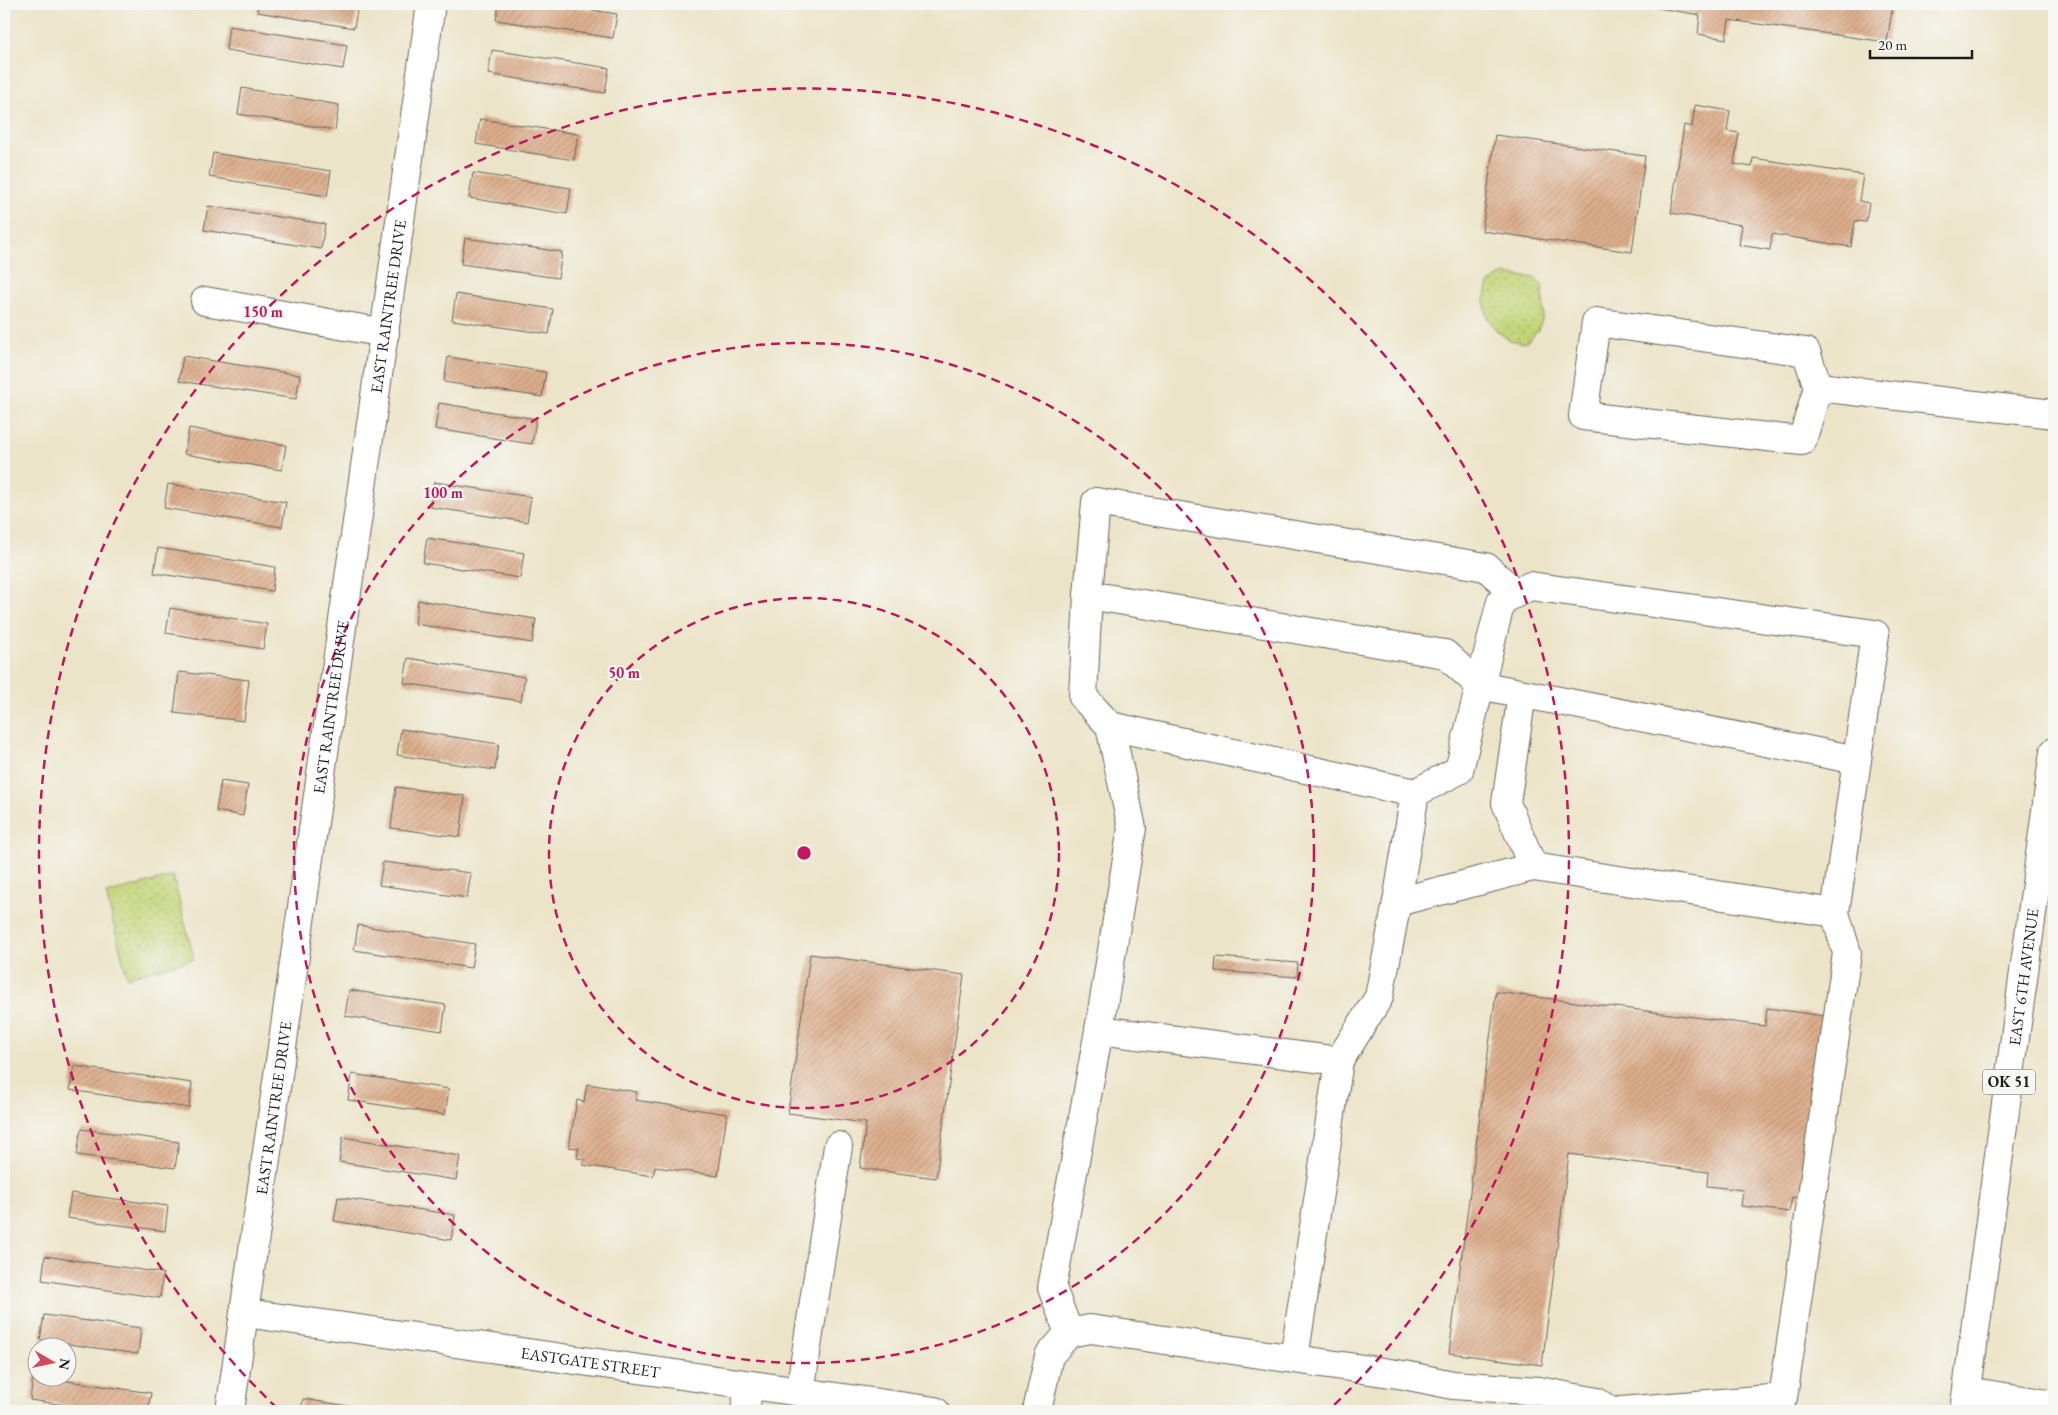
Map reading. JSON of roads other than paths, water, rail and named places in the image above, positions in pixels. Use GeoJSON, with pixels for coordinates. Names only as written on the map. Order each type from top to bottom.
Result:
{"type":"FeatureCollection","features":[{"type":"Feature","properties":{"kind":"street","name":"EAST RAINTREE DRIVE"},"geometry":{"type":"LineString","coordinates":[[230,1411],[431,4]]}},
{"type":"Feature","properties":{"kind":"street"},"geometry":{"type":"LineString","coordinates":[[205,301],[385,333]]}},
{"type":"Feature","properties":{"kind":"street"},"geometry":{"type":"LineString","coordinates":[[1596,322],[1806,352],[1818,387],[1802,441],[1583,416],[1596,322]]}},
{"type":"Feature","properties":{"kind":"street"},"geometry":{"type":"LineString","coordinates":[[1818,387],[2054,414]]}},
{"type":"Feature","properties":{"kind":"street"},"geometry":{"type":"LineString","coordinates":[[1069,1334],[1052,1288],[1099,1030],[1132,828],[1110,726],[1083,697],[1088,595],[1096,502],[1486,567],[1516,594]]}},
{"type":"Feature","properties":{"kind":"street"},"geometry":{"type":"LineString","coordinates":[[1110,726],[1415,793],[1459,770],[1500,601],[1530,586],[1875,634],[1835,913],[1847,953],[1783,1398],[1620,1411]]}},
{"type":"Feature","properties":{"kind":"street"},"geometry":{"type":"LineString","coordinates":[[1088,595],[1445,654],[1479,685],[1857,760]]}},
{"type":"Feature","properties":{"kind":"street"},"geometry":{"type":"LineString","coordinates":[[1522,694],[1506,803],[1534,867]]}},
{"type":"Feature","properties":{"kind":"street","name":"EAST 6TH AVENUE"},"geometry":{"type":"LineString","coordinates":[[1966,1401],[2053,768]]}},
{"type":"Feature","properties":{"kind":"street"},"geometry":{"type":"LineString","coordinates":[[1294,1360],[1339,1061],[1379,997],[1415,793]]}},
{"type":"Feature","properties":{"kind":"street"},"geometry":{"type":"LineString","coordinates":[[1397,902],[1534,867],[1835,913]]}},
{"type":"Feature","properties":{"kind":"street"},"geometry":{"type":"LineString","coordinates":[[1099,1030],[1339,1061]]}},
{"type":"Feature","properties":{"kind":"street"},"geometry":{"type":"LineString","coordinates":[[800,1392],[838,1146]]}},
{"type":"Feature","properties":{"kind":"street","name":"EASTGATE STREET"},"geometry":{"type":"LineString","coordinates":[[245,1313],[935,1411]]}},
{"type":"Feature","properties":{"kind":"street"},"geometry":{"type":"LineString","coordinates":[[1037,1411],[1049,1356],[1069,1334],[1090,1329],[1404,1375],[1453,1386],[1539,1391],[1597,1402],[1610,1411]]}},
{"type":"Feature","properties":{"kind":"street"},"geometry":{"type":"LineString","coordinates":[[745,1411],[749,1385]]}},
{"type":"Feature","properties":{"kind":"street"},"geometry":{"type":"LineString","coordinates":[[1966,1401],[2054,1406]]}}]}
